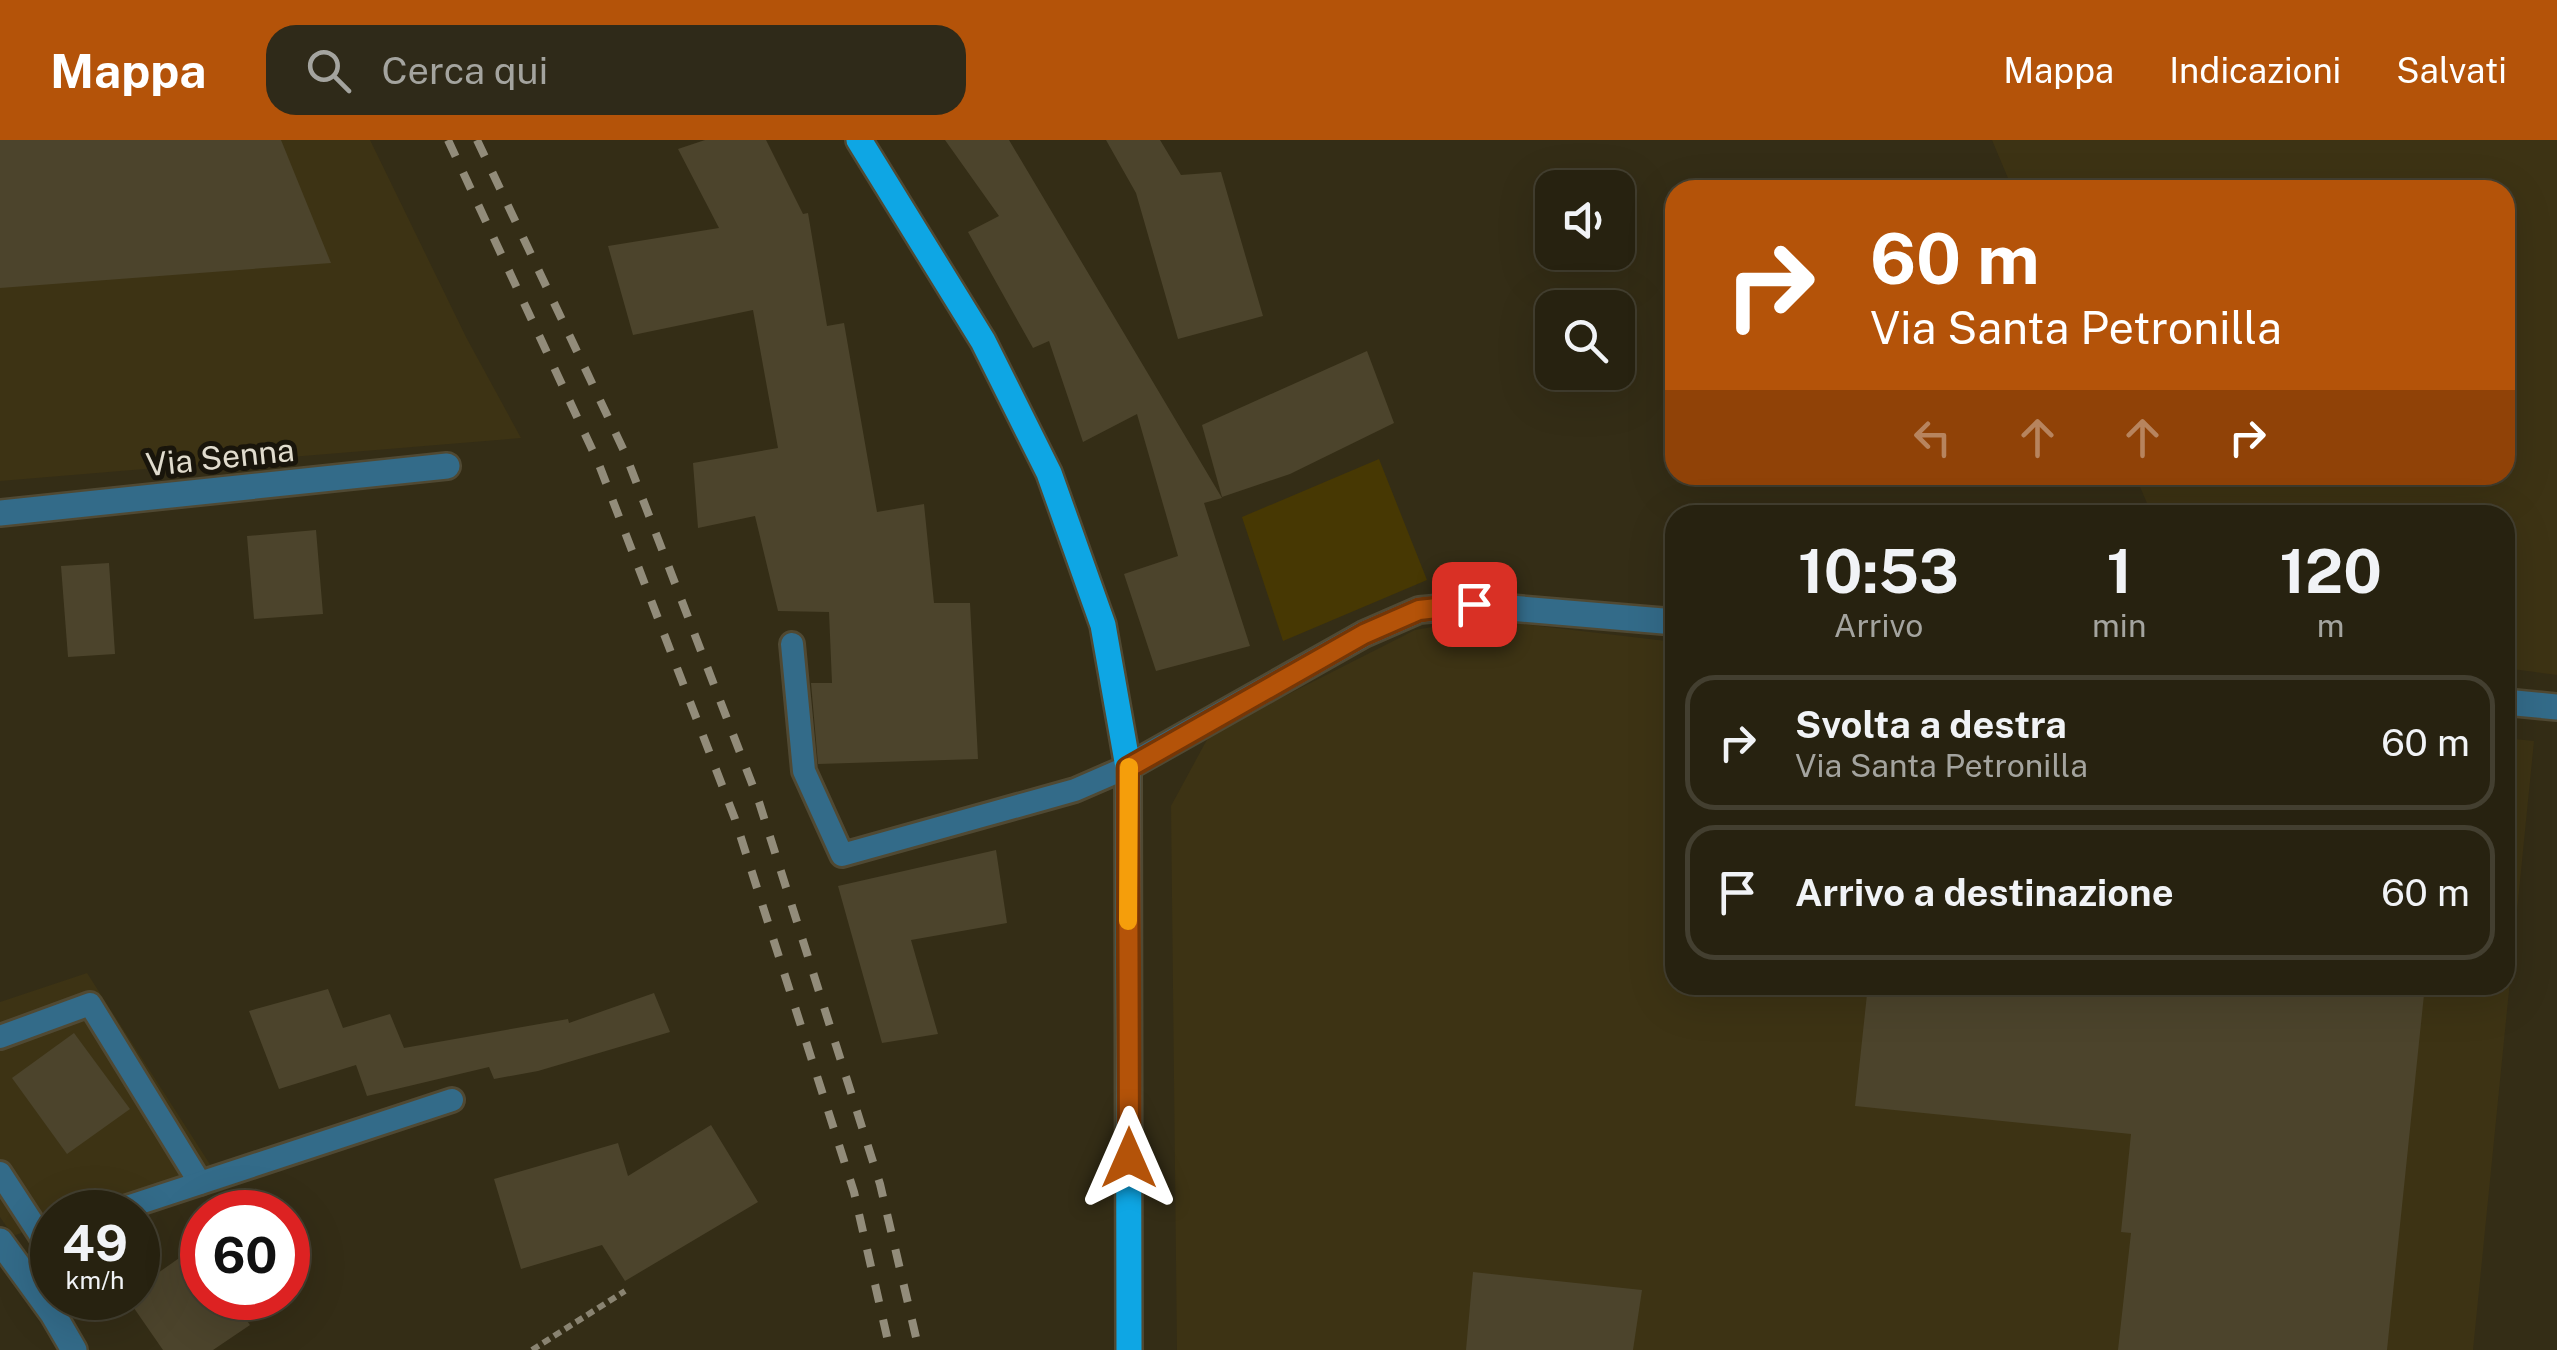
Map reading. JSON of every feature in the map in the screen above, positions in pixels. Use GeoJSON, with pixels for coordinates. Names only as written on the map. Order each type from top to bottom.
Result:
{"type":"FeatureCollection","features":[{"type":"Feature","properties":{"kind":"main road"},"geometry":{"type":"LineString","coordinates":[[860,140],[983,341],[1049,473],[1103,625],[1128,768],[1130,1350]]}},
{"type":"Feature","properties":{"kind":"street","name":"Via Senna"},"geometry":{"type":"LineString","coordinates":[[0,512],[447,466]]}},
{"type":"Feature","properties":{"kind":"street"},"geometry":{"type":"LineString","coordinates":[[1128,768],[1364,634],[1419,610],[1474,604],[1665,621]]}},
{"type":"Feature","properties":{"kind":"street"},"geometry":{"type":"LineString","coordinates":[[2515,703],[2557,708]]}},
{"type":"Feature","properties":{"kind":"street"},"geometry":{"type":"LineString","coordinates":[[3,1244],[74,1350]]}},
{"type":"Feature","properties":{"kind":"lane"},"geometry":{"type":"LineString","coordinates":[[792,644],[804,771],[842,856],[1075,790],[1128,768]]}},
{"type":"Feature","properties":{"kind":"lane"},"geometry":{"type":"LineString","coordinates":[[0,1037],[90,1004],[200,1184]]}},
{"type":"Feature","properties":{"kind":"lane"},"geometry":{"type":"LineString","coordinates":[[160,1197],[452,1100]]}},
{"type":"Feature","properties":{"kind":"lane"},"geometry":{"type":"LineString","coordinates":[[0,1173],[30,1212]]}},
{"type":"Feature","properties":{"kind":"lane"},"geometry":{"type":"LineString","coordinates":[[3,1244],[30,1238]]}},
{"type":"Feature","properties":{"kind":"path"},"geometry":{"type":"LineString","coordinates":[[532,1350],[624,1291]]}},
{"type":"Feature","properties":{"kind":"shaded area"},"geometry":{"type":"Polygon","coordinates":[[[0,140],[370,140],[466,337],[521,438],[0,481],[0,140]]]}},
{"type":"Feature","properties":{"kind":"shaded area"},"geometry":{"type":"Polygon","coordinates":[[[1992,140],[2557,140],[2557,675],[2515,669],[2515,505],[2148,505],[2139,485],[2515,485],[2515,180],[2009,180],[1992,140]]]}},
{"type":"Feature","properties":{"kind":"shaded area"},"geometry":{"type":"Polygon","coordinates":[[[1379,459],[1427,580],[1283,641],[1242,517],[1379,459]]]}},
{"type":"Feature","properties":{"kind":"shaded area"},"geometry":{"type":"Polygon","coordinates":[[[1478,619],[1665,641],[1665,995],[2509,995],[2473,1350],[1177,1350],[1171,806],[1210,734],[1415,630],[1478,619]]]}},
{"type":"Feature","properties":{"kind":"shaded area"},"geometry":{"type":"Polygon","coordinates":[[[2515,739],[2534,741],[2515,931],[2515,739]]]}},
{"type":"Feature","properties":{"kind":"shaded area"},"geometry":{"type":"Polygon","coordinates":[[[87,973],[211,1166],[143,1190],[30,1190],[30,1230],[13,1236],[0,1217],[0,1002],[87,973]]]}},
{"type":"Feature","properties":{"kind":"building"},"geometry":{"type":"Polygon","coordinates":[[[0,140],[281,140],[331,263],[0,288],[0,140]]]}},
{"type":"Feature","properties":{"kind":"building"},"geometry":{"type":"Polygon","coordinates":[[[705,140],[766,140],[803,214],[808,213],[827,326],[844,323],[877,512],[924,504],[934,603],[970,603],[978,759],[818,764],[811,683],[832,683],[829,612],[778,611],[755,516],[698,528],[693,463],[778,448],[753,310],[633,335],[608,246],[719,228],[678,149],[705,140]]]}},
{"type":"Feature","properties":{"kind":"building"},"geometry":{"type":"Polygon","coordinates":[[[945,140],[1009,140],[1222,498],[1204,503],[1250,646],[1156,671],[1124,574],[1178,556],[1137,414],[1083,442],[1049,341],[1033,348],[968,232],[999,216],[945,140]]]}},
{"type":"Feature","properties":{"kind":"building"},"geometry":{"type":"Polygon","coordinates":[[[1106,140],[1160,140],[1181,175],[1221,172],[1263,316],[1178,339],[1136,193],[1106,140]]]}},
{"type":"Feature","properties":{"kind":"building"},"geometry":{"type":"Polygon","coordinates":[[[1367,351],[1394,423],[1290,474],[1222,497],[1202,425],[1367,351]]]}},
{"type":"Feature","properties":{"kind":"building"},"geometry":{"type":"Polygon","coordinates":[[[316,530],[323,614],[254,619],[247,536],[316,530]]]}},
{"type":"Feature","properties":{"kind":"building"},"geometry":{"type":"Polygon","coordinates":[[[109,563],[115,654],[68,657],[61,566],[109,563]]]}},
{"type":"Feature","properties":{"kind":"building"},"geometry":{"type":"Polygon","coordinates":[[[996,850],[1007,923],[911,940],[938,1034],[882,1043],[838,886],[996,850]]]}},
{"type":"Feature","properties":{"kind":"building"},"geometry":{"type":"Polygon","coordinates":[[[328,989],[343,1028],[390,1014],[404,1048],[568,1019],[569,1023],[654,993],[670,1032],[538,1071],[494,1079],[489,1067],[367,1096],[356,1065],[279,1089],[249,1011],[328,989]]]}},
{"type":"Feature","properties":{"kind":"building"},"geometry":{"type":"Polygon","coordinates":[[[1867,995],[2424,995],[2387,1350],[2118,1350],[2131,1233],[2121,1232],[2131,1134],[1855,1106],[1867,995]]]}},
{"type":"Feature","properties":{"kind":"building"},"geometry":{"type":"Polygon","coordinates":[[[74,1033],[130,1109],[67,1154],[12,1078],[74,1033]]]}},
{"type":"Feature","properties":{"kind":"building"},"geometry":{"type":"Polygon","coordinates":[[[711,1125],[758,1202],[625,1281],[602,1245],[521,1269],[494,1179],[618,1143],[628,1176],[711,1125]]]}},
{"type":"Feature","properties":{"kind":"building"},"geometry":{"type":"Polygon","coordinates":[[[180,1257],[180,1320],[246,1320],[250,1325],[213,1350],[163,1350],[142,1320],[160,1320],[160,1272],[180,1257]]]}},
{"type":"Feature","properties":{"kind":"building"},"geometry":{"type":"Polygon","coordinates":[[[1473,1272],[1642,1290],[1633,1350],[1466,1350],[1473,1272]]]}},
{"type":"Feature","properties":{"kind":"railway"},"geometry":{"type":"LineString","coordinates":[[448,140],[598,462],[735,819],[854,1192],[890,1350]]}},
{"type":"Feature","properties":{"kind":"railway"},"geometry":{"type":"LineString","coordinates":[[477,140],[625,453],[759,802],[880,1184],[919,1350]]}},
{"type":"Feature","properties":{"kind":"slow traffic"},"geometry":{"type":"LineString","coordinates":[[1128,921],[1129,767]]}},
{"type":"Feature","properties":{"kind":"route"},"geometry":{"type":"LineString","coordinates":[[1129,1158],[1128,768],[1364,634],[1419,610],[1474,604]]}}]}
